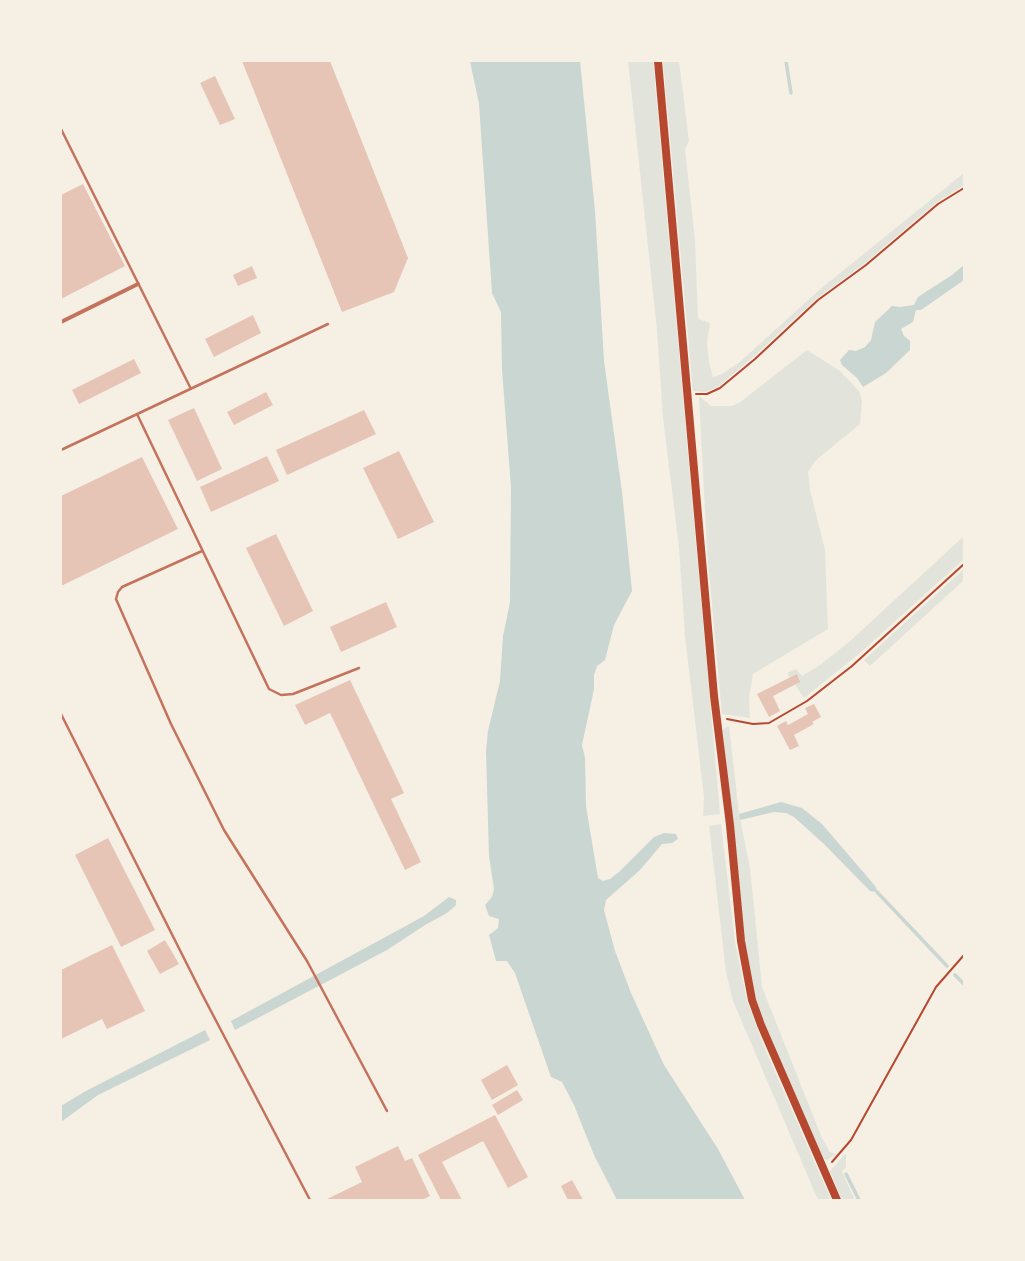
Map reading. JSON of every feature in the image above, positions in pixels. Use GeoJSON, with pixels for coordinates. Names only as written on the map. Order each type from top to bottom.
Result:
{"type":"FeatureCollection","features":[{"type":"Feature","properties":{"kind":"main road"},"geometry":{"type":"LineString","coordinates":[[658,61],[717,716],[730,825],[741,941],[752,1000],[770,1046],[837,1200]]}},
{"type":"Feature","properties":{"kind":"street"},"geometry":{"type":"LineString","coordinates":[[61,322],[138,284]]}},
{"type":"Feature","properties":{"kind":"lane"},"geometry":{"type":"LineString","coordinates":[[61,129],[191,389]]}},
{"type":"Feature","properties":{"kind":"lane"},"geometry":{"type":"LineString","coordinates":[[61,450],[328,324]]}},
{"type":"Feature","properties":{"kind":"lane"},"geometry":{"type":"LineString","coordinates":[[137,414],[269,689],[281,695],[293,694],[359,668]]}},
{"type":"Feature","properties":{"kind":"lane"},"geometry":{"type":"LineString","coordinates":[[202,551],[122,587],[118,592],[116,599],[171,724],[224,830],[306,961],[387,1111]]}},
{"type":"Feature","properties":{"kind":"lane"},"geometry":{"type":"LineString","coordinates":[[61,714],[202,994],[310,1200]]}},
{"type":"Feature","properties":{"kind":"path"},"geometry":{"type":"LineString","coordinates":[[689,394],[707,394],[720,388],[755,359],[818,300],[866,265],[938,204],[964,188]]}},
{"type":"Feature","properties":{"kind":"path"},"geometry":{"type":"LineString","coordinates":[[717,716],[753,724],[770,723],[807,701],[852,666],[964,564]]}},
{"type":"Feature","properties":{"kind":"path"},"geometry":{"type":"LineString","coordinates":[[824,1170],[851,1140],[936,987],[964,955]]}},
{"type":"Feature","properties":{"kind":"shaded area"},"geometry":{"type":"Polygon","coordinates":[[[470,61],[580,61],[595,211],[604,361],[622,492],[632,591],[614,625],[605,660],[597,666],[594,675],[594,689],[582,745],[585,758],[586,806],[598,878],[603,881],[610,879],[619,872],[654,837],[664,833],[676,834],[678,839],[672,843],[662,844],[640,870],[606,900],[604,910],[615,951],[631,993],[664,1065],[718,1149],[745,1200],[617,1200],[594,1155],[574,1105],[562,1082],[551,1077],[515,973],[507,961],[496,961],[489,935],[498,928],[499,919],[489,916],[485,905],[492,897],[494,889],[489,856],[486,751],[488,731],[500,681],[503,636],[510,602],[511,488],[502,369],[501,312],[492,293],[479,104],[470,61]]]}},
{"type":"Feature","properties":{"kind":"shaded area"},"geometry":{"type":"Polygon","coordinates":[[[628,61],[653,61],[720,814],[703,816],[704,797],[685,636],[679,547],[663,418],[657,330],[628,61]]]}},
{"type":"Feature","properties":{"kind":"shaded area"},"geometry":{"type":"Polygon","coordinates":[[[663,61],[679,61],[689,141],[685,149],[695,240],[698,319],[710,323],[707,342],[709,362],[713,377],[720,375],[741,361],[819,290],[964,173],[964,185],[937,202],[865,263],[816,299],[719,386],[706,392],[693,391],[663,61]]]}},
{"type":"Feature","properties":{"kind":"shaded area"},"geometry":{"type":"Polygon","coordinates":[[[964,265],[964,280],[921,310],[916,310],[913,322],[901,329],[904,336],[910,341],[910,350],[886,373],[863,387],[857,378],[842,365],[840,360],[849,350],[856,351],[865,347],[871,340],[875,322],[892,306],[900,307],[914,305],[918,297],[952,275],[964,265]]]}},
{"type":"Feature","properties":{"kind":"shaded area"},"geometry":{"type":"Polygon","coordinates":[[[807,350],[840,371],[859,391],[862,401],[860,424],[815,461],[808,472],[810,490],[825,550],[828,629],[753,674],[749,697],[750,718],[722,714],[707,549],[699,396],[711,406],[731,406],[739,403],[807,350]]]}},
{"type":"Feature","properties":{"kind":"shaded area"},"geometry":{"type":"Polygon","coordinates":[[[964,536],[964,559],[859,654],[804,698],[787,673],[796,669],[802,676],[820,665],[849,642],[964,536]]]}},
{"type":"Feature","properties":{"kind":"shaded area"},"geometry":{"type":"Polygon","coordinates":[[[964,569],[964,580],[870,666],[864,660],[964,569]]]}},
{"type":"Feature","properties":{"kind":"shaded area"},"geometry":{"type":"Polygon","coordinates":[[[729,726],[739,814],[750,868],[762,987],[822,1138],[830,1152],[836,1154],[827,1160],[821,1158],[760,1012],[754,992],[744,935],[723,729],[729,726]]]}},
{"type":"Feature","properties":{"kind":"shaded area"},"geometry":{"type":"Polygon","coordinates":[[[781,802],[802,808],[822,824],[876,887],[877,892],[870,891],[824,844],[794,817],[786,813],[774,812],[740,820],[739,814],[781,802]]]}},
{"type":"Feature","properties":{"kind":"shaded area"},"geometry":{"type":"Polygon","coordinates":[[[721,824],[735,942],[747,1001],[765,1049],[831,1200],[818,1200],[733,1001],[726,972],[709,826],[721,824]]]}},
{"type":"Feature","properties":{"kind":"shaded area"},"geometry":{"type":"Polygon","coordinates":[[[449,897],[456,900],[456,905],[447,913],[425,925],[387,950],[235,1030],[231,1021],[424,916],[449,897]]]}},
{"type":"Feature","properties":{"kind":"shaded area"},"geometry":{"type":"Polygon","coordinates":[[[205,1030],[210,1040],[98,1095],[61,1122],[61,1106],[84,1092],[205,1030]]]}},
{"type":"Feature","properties":{"kind":"shaded area"},"geometry":{"type":"Polygon","coordinates":[[[846,1153],[846,1167],[842,1172],[855,1200],[842,1200],[830,1171],[846,1153]]]}},
{"type":"Feature","properties":{"kind":"building"},"geometry":{"type":"Polygon","coordinates":[[[242,61],[330,61],[408,258],[394,292],[342,312],[242,61]]]}},
{"type":"Feature","properties":{"kind":"building"},"geometry":{"type":"Polygon","coordinates":[[[215,76],[235,119],[220,125],[200,83],[215,76]]]}},
{"type":"Feature","properties":{"kind":"building"},"geometry":{"type":"Polygon","coordinates":[[[83,184],[125,266],[61,299],[61,195],[83,184]]]}},
{"type":"Feature","properties":{"kind":"building"},"geometry":{"type":"Polygon","coordinates":[[[252,266],[257,278],[238,286],[233,275],[252,266]]]}},
{"type":"Feature","properties":{"kind":"building"},"geometry":{"type":"Polygon","coordinates":[[[253,315],[261,333],[214,357],[205,339],[253,315]]]}},
{"type":"Feature","properties":{"kind":"building"},"geometry":{"type":"Polygon","coordinates":[[[134,359],[141,373],[79,404],[72,390],[134,359]]]}},
{"type":"Feature","properties":{"kind":"building"},"geometry":{"type":"Polygon","coordinates":[[[266,392],[273,405],[234,425],[227,412],[266,392]]]}},
{"type":"Feature","properties":{"kind":"building"},"geometry":{"type":"Polygon","coordinates":[[[194,408],[222,469],[197,481],[168,420],[194,408]]]}},
{"type":"Feature","properties":{"kind":"building"},"geometry":{"type":"Polygon","coordinates":[[[364,410],[376,434],[287,475],[276,450],[364,410]]]}},
{"type":"Feature","properties":{"kind":"building"},"geometry":{"type":"Polygon","coordinates":[[[399,451],[434,522],[398,539],[363,468],[399,451]]]}},
{"type":"Feature","properties":{"kind":"building"},"geometry":{"type":"Polygon","coordinates":[[[267,456],[279,481],[211,512],[200,487],[267,456]]]}},
{"type":"Feature","properties":{"kind":"building"},"geometry":{"type":"Polygon","coordinates":[[[142,457],[178,529],[61,586],[61,496],[142,457]]]}},
{"type":"Feature","properties":{"kind":"building"},"geometry":{"type":"Polygon","coordinates":[[[276,534],[313,611],[284,626],[246,548],[276,534]]]}},
{"type":"Feature","properties":{"kind":"building"},"geometry":{"type":"Polygon","coordinates":[[[386,602],[397,627],[341,652],[330,627],[386,602]]]}},
{"type":"Feature","properties":{"kind":"building"},"geometry":{"type":"Polygon","coordinates":[[[797,674],[800,682],[773,696],[780,711],[769,717],[757,694],[797,674]]]}},
{"type":"Feature","properties":{"kind":"building"},"geometry":{"type":"Polygon","coordinates":[[[350,680],[404,793],[391,799],[421,862],[405,870],[330,713],[305,725],[295,705],[350,680]]]}},
{"type":"Feature","properties":{"kind":"building"},"geometry":{"type":"Polygon","coordinates":[[[814,704],[821,717],[812,722],[814,724],[794,735],[799,746],[790,750],[777,726],[786,721],[788,725],[808,714],[805,708],[814,704]]]}},
{"type":"Feature","properties":{"kind":"building"},"geometry":{"type":"Polygon","coordinates":[[[108,838],[155,930],[121,947],[75,855],[108,838]]]}},
{"type":"Feature","properties":{"kind":"building"},"geometry":{"type":"Polygon","coordinates":[[[165,940],[179,964],[160,974],[147,951],[165,940]]]}},
{"type":"Feature","properties":{"kind":"building"},"geometry":{"type":"Polygon","coordinates":[[[112,945],[145,1011],[107,1029],[102,1019],[61,1039],[61,970],[112,945]]]}},
{"type":"Feature","properties":{"kind":"building"},"geometry":{"type":"Polygon","coordinates":[[[507,1065],[518,1085],[492,1100],[481,1080],[507,1065]]]}},
{"type":"Feature","properties":{"kind":"building"},"geometry":{"type":"Polygon","coordinates":[[[517,1090],[523,1100],[498,1115],[492,1105],[517,1090]]]}},
{"type":"Feature","properties":{"kind":"building"},"geometry":{"type":"Polygon","coordinates":[[[495,1115],[528,1177],[508,1188],[483,1141],[442,1162],[462,1200],[441,1200],[418,1155],[495,1115]]]}},
{"type":"Feature","properties":{"kind":"building"},"geometry":{"type":"Polygon","coordinates":[[[398,1146],[405,1161],[412,1158],[430,1196],[422,1200],[325,1200],[362,1182],[355,1167],[398,1146]]]}},
{"type":"Feature","properties":{"kind":"building"},"geometry":{"type":"Polygon","coordinates":[[[572,1180],[583,1200],[568,1200],[561,1186],[572,1180]]]}},
{"type":"Feature","properties":{"kind":"waterway"},"geometry":{"type":"LineString","coordinates":[[786,61],[791,93]]}},
{"type":"Feature","properties":{"kind":"waterway"},"geometry":{"type":"LineString","coordinates":[[877,892],[947,966]]}},
{"type":"Feature","properties":{"kind":"waterway"},"geometry":{"type":"LineString","coordinates":[[955,975],[964,984]]}},
{"type":"Feature","properties":{"kind":"waterway"},"geometry":{"type":"LineString","coordinates":[[846,1174],[859,1200]]}}]}
